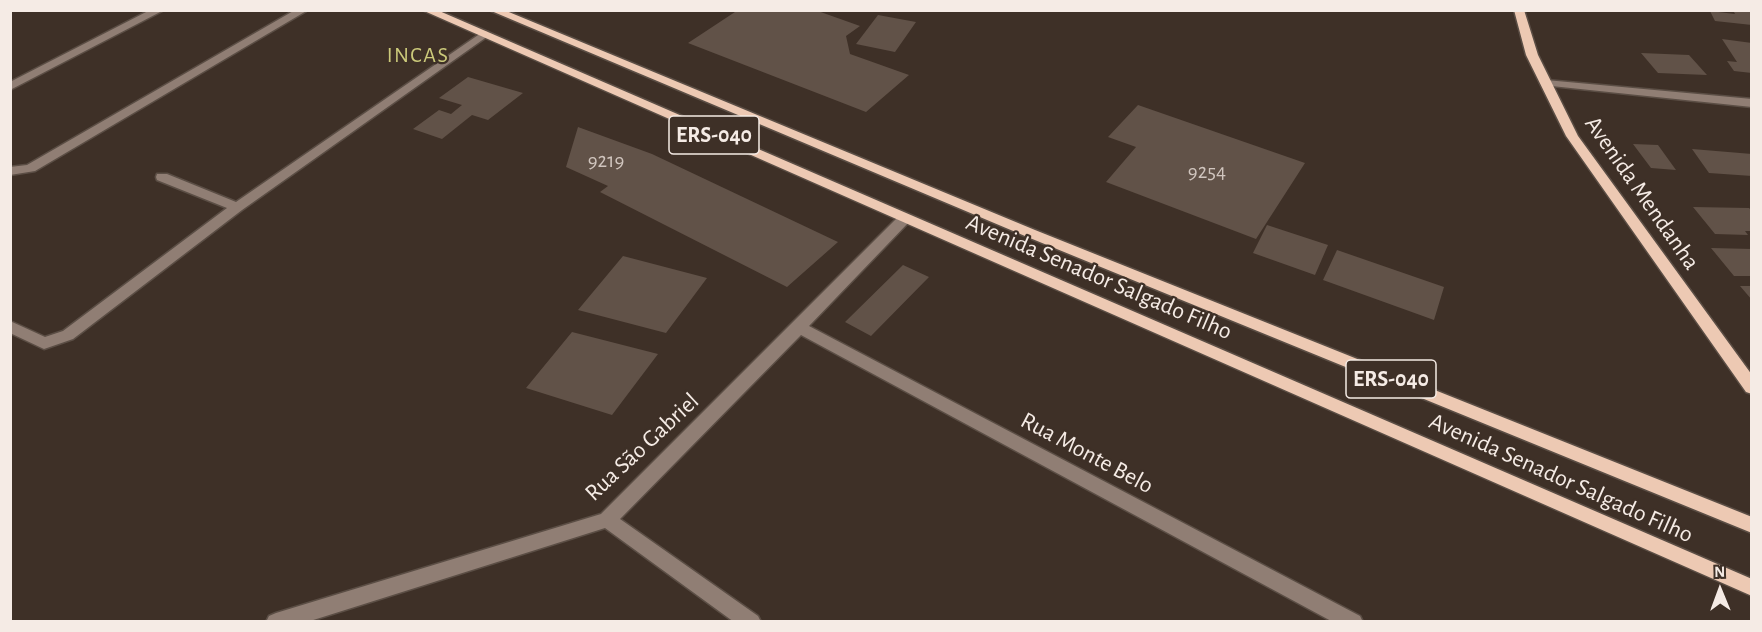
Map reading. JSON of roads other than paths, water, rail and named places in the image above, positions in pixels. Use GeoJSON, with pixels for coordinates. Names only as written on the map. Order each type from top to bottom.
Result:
{"type":"FeatureCollection","features":[{"type":"Feature","properties":{"kind":"main road","name":"Avenida Senador Salgado Filho"},"geometry":{"type":"LineString","coordinates":[[426,10],[1752,588]]}},
{"type":"Feature","properties":{"kind":"main road","name":"Avenida Senador Salgado Filho"},"geometry":{"type":"LineString","coordinates":[[494,10],[1030,233],[1752,525]]}},
{"type":"Feature","properties":{"kind":"main road","name":"Avenida Mendanha"},"geometry":{"type":"LineString","coordinates":[[1519,10],[1532,55],[1572,136],[1752,388]]}},
{"type":"Feature","properties":{"kind":"street"},"geometry":{"type":"LineString","coordinates":[[10,87],[159,10]]}},
{"type":"Feature","properties":{"kind":"street"},"geometry":{"type":"LineString","coordinates":[[10,171],[30,168],[303,10]]}},
{"type":"Feature","properties":{"kind":"street"},"geometry":{"type":"LineString","coordinates":[[10,326],[44,343],[68,335],[237,207],[484,34]]}},
{"type":"Feature","properties":{"kind":"street"},"geometry":{"type":"LineString","coordinates":[[1546,83],[1752,103]]}},
{"type":"Feature","properties":{"kind":"street"},"geometry":{"type":"LineString","coordinates":[[162,177],[237,207]]}},
{"type":"Feature","properties":{"kind":"street","name":"Rua São Gabriel"},"geometry":{"type":"LineString","coordinates":[[276,621],[297,618],[606,520],[904,219]]}},
{"type":"Feature","properties":{"kind":"street","name":"Rua Monte Belo"},"geometry":{"type":"LineString","coordinates":[[799,327],[1353,621]]}},
{"type":"Feature","properties":{"kind":"street"},"geometry":{"type":"LineString","coordinates":[[606,520],[751,621]]}},
{"type":"Feature","properties":{"kind":"district","name":"INCAS"},"geometry":{"type":"Point","coordinates":[418,55]}}]}
